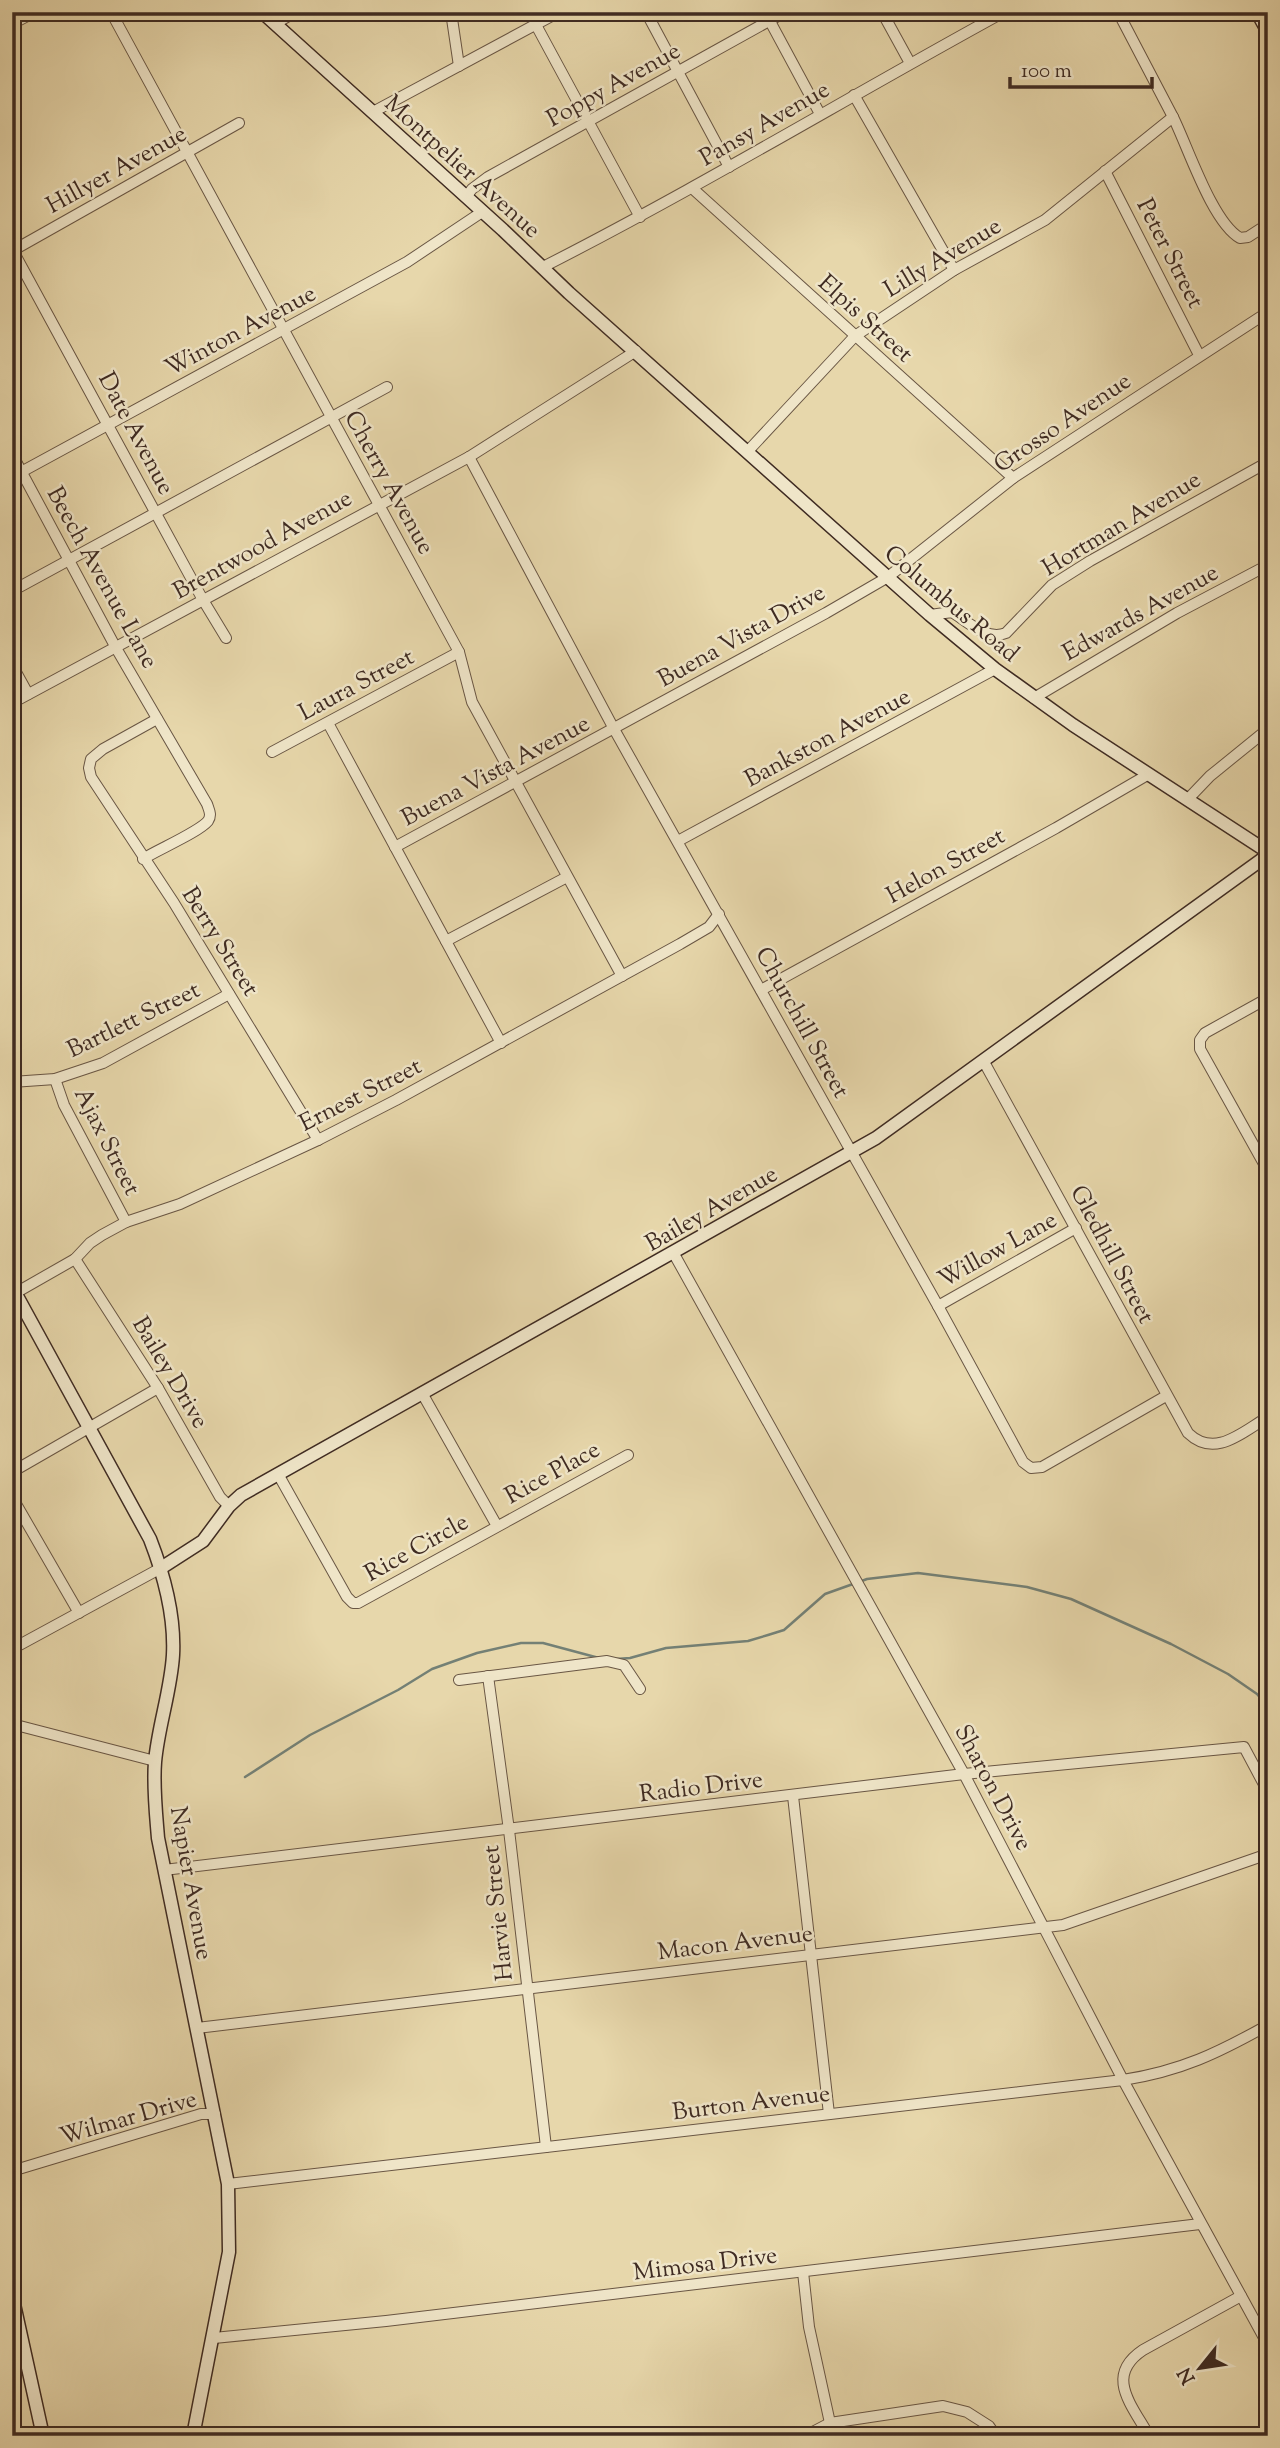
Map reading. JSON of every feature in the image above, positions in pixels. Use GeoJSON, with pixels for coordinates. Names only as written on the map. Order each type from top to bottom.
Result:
{"type":"FeatureCollection","features":[{"type":"Feature","properties":{"kind":"street"},"geometry":{"type":"LineString","coordinates":[[12,24],[35,12]]}},
{"type":"Feature","properties":{"kind":"street","name":"Cherry Avenue"},"geometry":{"type":"LineString","coordinates":[[111,12],[459,652],[472,702],[621,976]]}},
{"type":"Feature","properties":{"kind":"street","name":"Montpelier Avenue"},"geometry":{"type":"LineString","coordinates":[[262,12],[636,351]]}},
{"type":"Feature","properties":{"kind":"street"},"geometry":{"type":"LineString","coordinates":[[275,24],[295,12]]}},
{"type":"Feature","properties":{"kind":"street"},"geometry":{"type":"LineString","coordinates":[[450,12],[459,66]]}},
{"type":"Feature","properties":{"kind":"street"},"geometry":{"type":"LineString","coordinates":[[373,112],[558,12]]}},
{"type":"Feature","properties":{"kind":"street"},"geometry":{"type":"LineString","coordinates":[[646,12],[729,167]]}},
{"type":"Feature","properties":{"kind":"street","name":"Poppy Avenue"},"geometry":{"type":"LineString","coordinates":[[466,197],[488,177],[679,72],[767,17],[785,12]]}},
{"type":"Feature","properties":{"kind":"street"},"geometry":{"type":"LineString","coordinates":[[882,12],[911,63]]}},
{"type":"Feature","properties":{"kind":"street"},"geometry":{"type":"LineString","coordinates":[[1118,12],[1173,117],[1218,214],[1234,235],[1240,238],[1248,237],[1268,224]]}},
{"type":"Feature","properties":{"kind":"street"},"geometry":{"type":"LineString","coordinates":[[1257,12],[1268,32]]}},
{"type":"Feature","properties":{"kind":"street","name":"Pansy Avenue"},"geometry":{"type":"LineString","coordinates":[[543,267],[640,217],[1002,13]]}},
{"type":"Feature","properties":{"kind":"street"},"geometry":{"type":"LineString","coordinates":[[767,17],[820,114]]}},
{"type":"Feature","properties":{"kind":"street"},"geometry":{"type":"LineString","coordinates":[[536,25],[640,217]]}},
{"type":"Feature","properties":{"kind":"street"},"geometry":{"type":"LineString","coordinates":[[854,94],[954,270]]}},
{"type":"Feature","properties":{"kind":"street","name":"Lilly Avenue"},"geometry":{"type":"LineString","coordinates":[[748,452],[855,336],[954,270],[1045,220],[1173,117]]}},
{"type":"Feature","properties":{"kind":"street","name":"Hillyer Avenue"},"geometry":{"type":"LineString","coordinates":[[12,250],[188,154],[239,123]]}},
{"type":"Feature","properties":{"kind":"street","name":"Peter Street"},"geometry":{"type":"LineString","coordinates":[[1105,171],[1199,355]]}},
{"type":"Feature","properties":{"kind":"street","name":"Elpis Street"},"geometry":{"type":"LineString","coordinates":[[692,188],[1013,478]]}},
{"type":"Feature","properties":{"kind":"street","name":"Winton Avenue"},"geometry":{"type":"LineString","coordinates":[[17,474],[407,262],[482,212]]}},
{"type":"Feature","properties":{"kind":"street","name":"Date Avenue"},"geometry":{"type":"LineString","coordinates":[[12,250],[226,638]]}},
{"type":"Feature","properties":{"kind":"street","name":"Grosso Avenue"},"geometry":{"type":"LineString","coordinates":[[888,577],[1013,478],[1268,312]]}},
{"type":"Feature","properties":{"kind":"street","name":"Columbus Road"},"geometry":{"type":"LineString","coordinates":[[636,351],[930,615],[995,669],[1034,698],[1268,853]]}},
{"type":"Feature","properties":{"kind":"street","name":"Brentwood Avenue"},"geometry":{"type":"LineString","coordinates":[[12,703],[470,457],[636,351]]}},
{"type":"Feature","properties":{"kind":"street"},"geometry":{"type":"LineString","coordinates":[[12,591],[387,387]]}},
{"type":"Feature","properties":{"kind":"street","name":"Beech Avenue Lane"},"geometry":{"type":"LineString","coordinates":[[12,454],[17,474],[69,560],[116,648],[207,804],[209,820],[143,859]]}},
{"type":"Feature","properties":{"kind":"street","name":"Churchill Street"},"geometry":{"type":"LineString","coordinates":[[470,457],[614,729],[852,1151],[1023,1462],[1031,1468],[1042,1467],[1166,1396]]}},
{"type":"Feature","properties":{"kind":"street","name":"Hortman Avenue"},"geometry":{"type":"LineString","coordinates":[[930,615],[952,612],[990,636],[1006,633],[1052,585],[1268,462]]}},
{"type":"Feature","properties":{"kind":"street","name":"Edwards Avenue"},"geometry":{"type":"LineString","coordinates":[[1034,698],[1177,613],[1268,565]]}},
{"type":"Feature","properties":{"kind":"street","name":"Buena Vista Drive"},"geometry":{"type":"LineString","coordinates":[[614,729],[888,577]]}},
{"type":"Feature","properties":{"kind":"street","name":"Laura Street"},"geometry":{"type":"LineString","coordinates":[[272,752],[459,652]]}},
{"type":"Feature","properties":{"kind":"street"},"geometry":{"type":"LineString","coordinates":[[12,665],[28,694]]}},
{"type":"Feature","properties":{"kind":"street","name":"Bankston Avenue"},"geometry":{"type":"LineString","coordinates":[[678,841],[995,669]]}},
{"type":"Feature","properties":{"kind":"street","name":"Berry Street"},"geometry":{"type":"LineString","coordinates":[[157,719],[103,749],[91,759],[91,776],[174,903],[318,1140]]}},
{"type":"Feature","properties":{"kind":"street"},"geometry":{"type":"LineString","coordinates":[[328,723],[501,1043]]}},
{"type":"Feature","properties":{"kind":"street","name":"Buena Vista Avenue"},"geometry":{"type":"LineString","coordinates":[[395,847],[614,729]]}},
{"type":"Feature","properties":{"kind":"street"},"geometry":{"type":"LineString","coordinates":[[1188,799],[1210,776],[1268,729]]}},
{"type":"Feature","properties":{"kind":"street","name":"Helon Street"},"geometry":{"type":"LineString","coordinates":[[761,990],[1149,774]]}},
{"type":"Feature","properties":{"kind":"street","name":"Bailey Avenue"},"geometry":{"type":"LineString","coordinates":[[161,1568],[203,1541],[229,1506],[241,1495],[674,1254],[876,1138],[1268,853]]}},
{"type":"Feature","properties":{"kind":"street"},"geometry":{"type":"LineString","coordinates":[[446,941],[567,877]]}},
{"type":"Feature","properties":{"kind":"street","name":"Ernest Street"},"geometry":{"type":"LineString","coordinates":[[13,1291],[50,1275],[75,1259],[90,1243],[126,1222],[180,1204],[397,1100],[709,926],[719,914]]}},
{"type":"Feature","properties":{"kind":"street","name":"Bartlett Street"},"geometry":{"type":"LineString","coordinates":[[12,1082],[55,1079],[103,1063],[229,994]]}},
{"type":"Feature","properties":{"kind":"street"},"geometry":{"type":"LineString","coordinates":[[1268,998],[1205,1033],[1200,1040],[1202,1053],[1268,1171]]}},
{"type":"Feature","properties":{"kind":"street","name":"Gledhill Street"},"geometry":{"type":"LineString","coordinates":[[984,1062],[1166,1396],[1194,1439],[1212,1445],[1222,1443],[1268,1417]]}},
{"type":"Feature","properties":{"kind":"street","name":"Ajax Street"},"geometry":{"type":"LineString","coordinates":[[55,1079],[64,1105],[126,1222]]}},
{"type":"Feature","properties":{"kind":"street","name":"Willow Lane"},"geometry":{"type":"LineString","coordinates":[[938,1306],[1076,1228]]}},
{"type":"Feature","properties":{"kind":"street","name":"Sharon Drive"},"geometry":{"type":"LineString","coordinates":[[674,1254],[964,1774],[1123,2080],[1268,2345]]}},
{"type":"Feature","properties":{"kind":"street","name":"Bailey Drive"},"geometry":{"type":"LineString","coordinates":[[75,1259],[158,1388],[220,1497],[229,1506]]}},
{"type":"Feature","properties":{"kind":"street","name":"Napier Avenue"},"geometry":{"type":"LineString","coordinates":[[13,1291],[139,1516],[161,1568],[169,1605],[173,1655],[155,1761],[158,1838],[228,2184],[229,2252],[193,2436]]}},
{"type":"Feature","properties":{"kind":"street"},"geometry":{"type":"LineString","coordinates":[[12,1472],[158,1388]]}},
{"type":"Feature","properties":{"kind":"street","name":"Rice Circle"},"geometry":{"type":"LineString","coordinates":[[278,1474],[353,1603],[371,1597],[497,1526],[422,1393]]}},
{"type":"Feature","properties":{"kind":"street","name":"Rice Place"},"geometry":{"type":"LineString","coordinates":[[497,1526],[628,1455]]}},
{"type":"Feature","properties":{"kind":"street"},"geometry":{"type":"LineString","coordinates":[[12,1497],[79,1613]]}},
{"type":"Feature","properties":{"kind":"street"},"geometry":{"type":"LineString","coordinates":[[12,1649],[161,1568]]}},
{"type":"Feature","properties":{"kind":"street"},"geometry":{"type":"LineString","coordinates":[[459,1680],[607,1661],[624,1665],[640,1689]]}},
{"type":"Feature","properties":{"kind":"street","name":"Harvie Street"},"geometry":{"type":"LineString","coordinates":[[488,1676],[509,1830],[545,2147]]}},
{"type":"Feature","properties":{"kind":"street"},"geometry":{"type":"LineString","coordinates":[[12,1724],[155,1761]]}},
{"type":"Feature","properties":{"kind":"street","name":"Radio Drive"},"geometry":{"type":"LineString","coordinates":[[164,1870],[964,1774],[1244,1747],[1268,1793]]}},
{"type":"Feature","properties":{"kind":"street"},"geometry":{"type":"LineString","coordinates":[[793,1796],[830,2114]]}},
{"type":"Feature","properties":{"kind":"street","name":"Macon Avenue"},"geometry":{"type":"LineString","coordinates":[[197,2028],[1063,1925],[1268,1854]]}},
{"type":"Feature","properties":{"kind":"street","name":"Burton Avenue"},"geometry":{"type":"LineString","coordinates":[[228,2184],[1123,2080],[1196,2062],[1268,2025]]}},
{"type":"Feature","properties":{"kind":"street","name":"Wilmar Drive"},"geometry":{"type":"LineString","coordinates":[[12,2171],[201,2114],[215,2114]]}},
{"type":"Feature","properties":{"kind":"street","name":"Mimosa Drive"},"geometry":{"type":"LineString","coordinates":[[214,2339],[373,2323],[1200,2224]]}},
{"type":"Feature","properties":{"kind":"street"},"geometry":{"type":"LineString","coordinates":[[803,2272],[809,2327],[830,2423],[829,2436]]}},
{"type":"Feature","properties":{"kind":"street"},"geometry":{"type":"LineString","coordinates":[[12,2295],[43,2436]]}},
{"type":"Feature","properties":{"kind":"street"},"geometry":{"type":"LineString","coordinates":[[1149,2436],[1126,2396],[1122,2380],[1130,2358],[1241,2297]]}},
{"type":"Feature","properties":{"kind":"street"},"geometry":{"type":"LineString","coordinates":[[805,2436],[830,2423],[943,2406],[967,2412],[989,2426],[996,2436]]}},
{"type":"Feature","properties":{"kind":"waterway"},"geometry":{"type":"LineString","coordinates":[[859,1582],[918,1573],[1027,1587],[1071,1599],[1171,1644],[1228,1674],[1257,1694],[1268,1707]]}},
{"type":"Feature","properties":{"kind":"waterway"},"geometry":{"type":"LineString","coordinates":[[616,1659],[666,1648],[748,1641],[784,1630],[825,1594],[853,1584]]}},
{"type":"Feature","properties":{"kind":"waterway"},"geometry":{"type":"LineString","coordinates":[[245,1777],[310,1735],[398,1690],[432,1669],[477,1653],[521,1643],[543,1643],[599,1658]]}}]}
